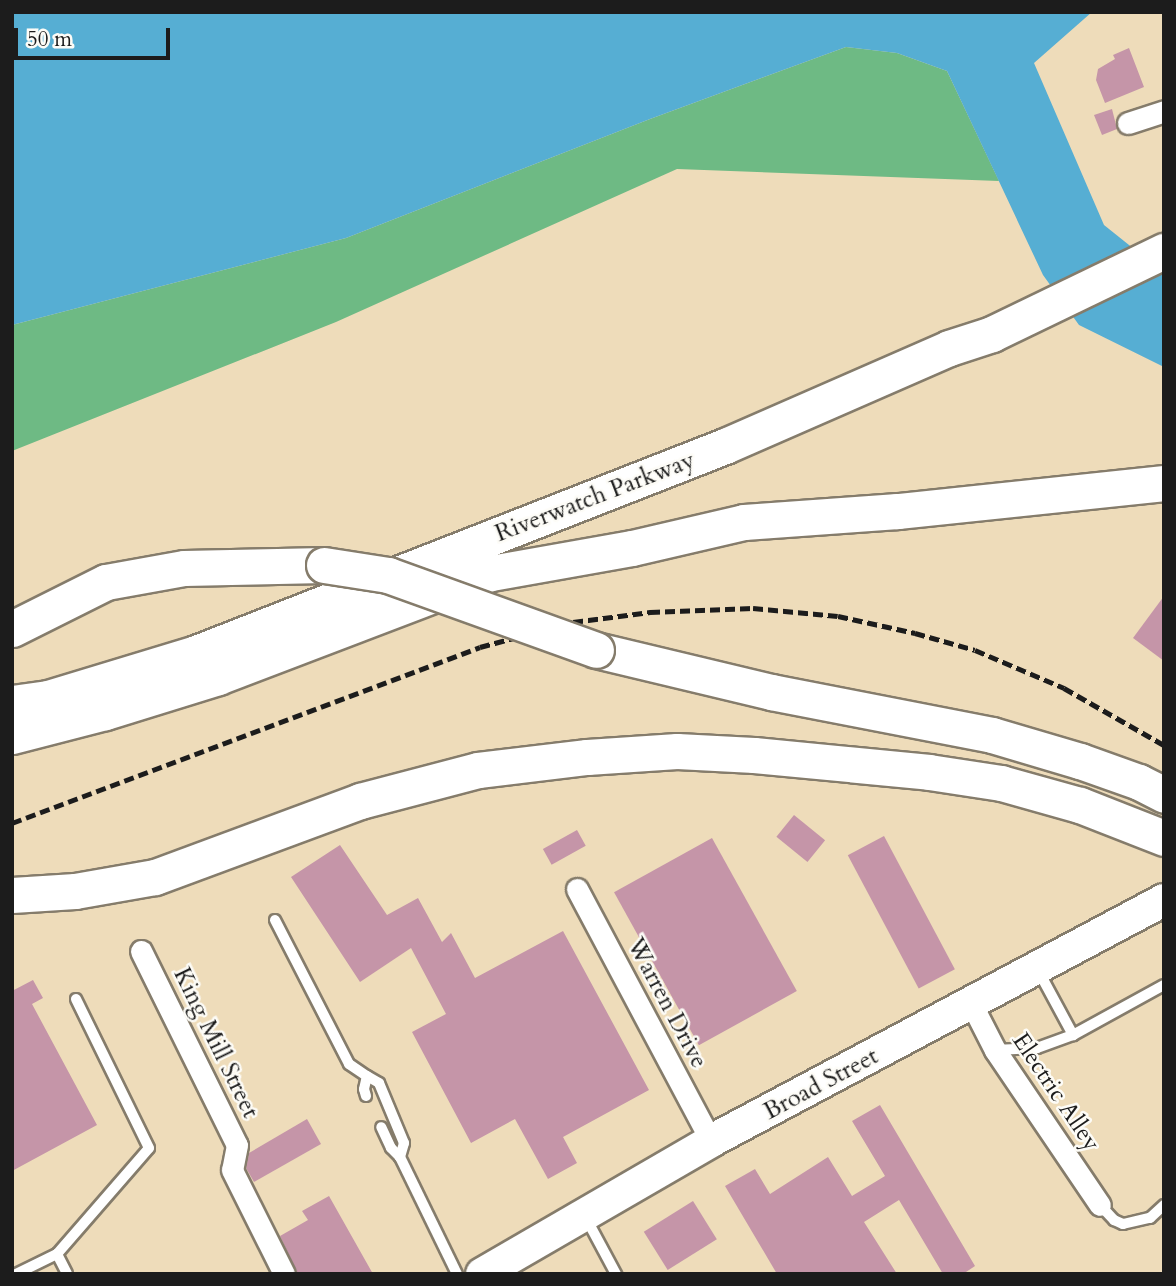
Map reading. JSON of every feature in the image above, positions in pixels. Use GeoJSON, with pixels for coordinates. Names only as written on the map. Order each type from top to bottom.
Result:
{"type":"FeatureCollection","features":[{"type":"Feature","properties":{"kind":"main road","name":"Riverwatch Parkway"},"geometry":{"type":"LineString","coordinates":[[12,704],[48,698],[196,653],[726,446],[950,348],[992,334],[1164,251]]}},
{"type":"Feature","properties":{"kind":"main road","name":"Riverwatch Parkway"},"geometry":{"type":"LineString","coordinates":[[12,736],[105,712],[218,677],[491,573],[632,548],[744,522],[898,511],[1164,483]]}},
{"type":"Feature","properties":{"kind":"main road"},"geometry":{"type":"LineString","coordinates":[[12,629],[106,582],[184,568],[324,565],[388,575],[596,650],[771,692],[992,736],[1080,761],[1139,782],[1164,795]]}},
{"type":"Feature","properties":{"kind":"main road"},"geometry":{"type":"LineString","coordinates":[[12,895],[75,891],[155,877],[360,801],[478,771],[587,757],[677,751],[754,755],[929,772],[1001,783],[1080,805],[1164,838]]}},
{"type":"Feature","properties":{"kind":"main road","name":"Broad Street"},"geometry":{"type":"LineString","coordinates":[[482,1274],[711,1141],[972,1005],[1164,900]]}},
{"type":"Feature","properties":{"kind":"street"},"geometry":{"type":"LineString","coordinates":[[1128,122],[1164,111]]}},
{"type":"Feature","properties":{"kind":"street","name":"Warren Drive"},"geometry":{"type":"LineString","coordinates":[[577,889],[711,1141]]}},
{"type":"Feature","properties":{"kind":"street","name":"King Mill Street"},"geometry":{"type":"LineString","coordinates":[[141,951],[237,1145],[232,1170],[284,1274]]}},
{"type":"Feature","properties":{"kind":"street","name":"Electric Alley"},"geometry":{"type":"LineString","coordinates":[[972,1005],[995,1050],[1100,1205]]}},
{"type":"Feature","properties":{"kind":"lane"},"geometry":{"type":"LineString","coordinates":[[275,919],[349,1064],[379,1083],[404,1143],[400,1157]]}},
{"type":"Feature","properties":{"kind":"lane"},"geometry":{"type":"LineString","coordinates":[[1038,969],[1073,1035]]}},
{"type":"Feature","properties":{"kind":"lane"},"geometry":{"type":"LineString","coordinates":[[995,1050],[1037,1048],[1073,1035],[1164,985]]}},
{"type":"Feature","properties":{"kind":"lane"},"geometry":{"type":"LineString","coordinates":[[16,1274],[57,1254],[149,1148],[76,999]]}},
{"type":"Feature","properties":{"kind":"lane"},"geometry":{"type":"LineString","coordinates":[[366,1096],[364,1088],[367,1076]]}},
{"type":"Feature","properties":{"kind":"lane"},"geometry":{"type":"LineString","coordinates":[[381,1127],[391,1148],[400,1157],[457,1274]]}},
{"type":"Feature","properties":{"kind":"lane"},"geometry":{"type":"LineString","coordinates":[[1100,1205],[1114,1220],[1123,1224],[1150,1219],[1164,1205]]}},
{"type":"Feature","properties":{"kind":"lane"},"geometry":{"type":"LineString","coordinates":[[585,1216],[616,1274]]}},
{"type":"Feature","properties":{"kind":"lane"},"geometry":{"type":"LineString","coordinates":[[57,1254],[67,1274]]}},
{"type":"Feature","properties":{"kind":"green space"},"geometry":{"type":"Polygon","coordinates":[[[846,47],[897,53],[947,71],[999,181],[677,169],[336,322],[12,451],[12,325],[346,238],[650,119],[846,47]]]}},
{"type":"Feature","properties":{"kind":"water"},"geometry":{"type":"Polygon","coordinates":[[[12,12],[1092,12],[1034,63],[1104,225],[1164,273],[1164,367],[1079,325],[1043,275],[947,71],[897,53],[846,47],[650,119],[346,238],[12,325],[12,12]]]}},
{"type":"Feature","properties":{"kind":"building"},"geometry":{"type":"Polygon","coordinates":[[[1129,48],[1144,87],[1105,103],[1096,80],[1098,69],[1115,59],[1113,55],[1129,48]]]}},
{"type":"Feature","properties":{"kind":"building"},"geometry":{"type":"Polygon","coordinates":[[[1112,109],[1117,129],[1102,135],[1094,115],[1112,109]]]}},
{"type":"Feature","properties":{"kind":"building"},"geometry":{"type":"Polygon","coordinates":[[[1164,596],[1164,661],[1133,638],[1164,596]]]}},
{"type":"Feature","properties":{"kind":"building"},"geometry":{"type":"Polygon","coordinates":[[[794,815],[825,840],[807,862],[776,837],[794,815]]]}},
{"type":"Feature","properties":{"kind":"building"},"geometry":{"type":"Polygon","coordinates":[[[577,830],[586,846],[552,865],[543,849],[577,830]]]}},
{"type":"Feature","properties":{"kind":"building"},"geometry":{"type":"Polygon","coordinates":[[[884,836],[955,969],[919,989],[848,855],[884,836]]]}},
{"type":"Feature","properties":{"kind":"building"},"geometry":{"type":"Polygon","coordinates":[[[712,838],[797,991],[699,1045],[614,892],[712,838]]]}},
{"type":"Feature","properties":{"kind":"building"},"geometry":{"type":"Polygon","coordinates":[[[340,845],[387,915],[418,898],[442,942],[451,933],[475,978],[563,931],[649,1090],[563,1137],[577,1163],[548,1179],[515,1119],[471,1143],[412,1032],[446,1014],[411,948],[360,982],[291,877],[340,845]]]}},
{"type":"Feature","properties":{"kind":"building"},"geometry":{"type":"Polygon","coordinates":[[[33,980],[43,998],[32,1004],[97,1125],[12,1171],[12,991],[33,980]]]}},
{"type":"Feature","properties":{"kind":"building"},"geometry":{"type":"Polygon","coordinates":[[[880,1105],[975,1266],[963,1274],[943,1274],[899,1200],[864,1222],[897,1274],[777,1274],[725,1186],[755,1169],[770,1194],[828,1157],[852,1196],[885,1176],[852,1121],[880,1105]]]}},
{"type":"Feature","properties":{"kind":"building"},"geometry":{"type":"Polygon","coordinates":[[[307,1119],[321,1144],[254,1182],[246,1168],[249,1153],[307,1119]]]}},
{"type":"Feature","properties":{"kind":"building"},"geometry":{"type":"Polygon","coordinates":[[[329,1196],[373,1274],[298,1274],[280,1236],[308,1220],[302,1211],[329,1196]]]}},
{"type":"Feature","properties":{"kind":"building"},"geometry":{"type":"Polygon","coordinates":[[[693,1201],[717,1239],[668,1270],[644,1232],[693,1201]]]}},
{"type":"Feature","properties":{"kind":"railway"},"geometry":{"type":"LineString","coordinates":[[12,823],[480,647],[573,622],[650,612],[753,608],[838,616],[915,633],[975,650],[1064,688],[1164,745]]}}]}
